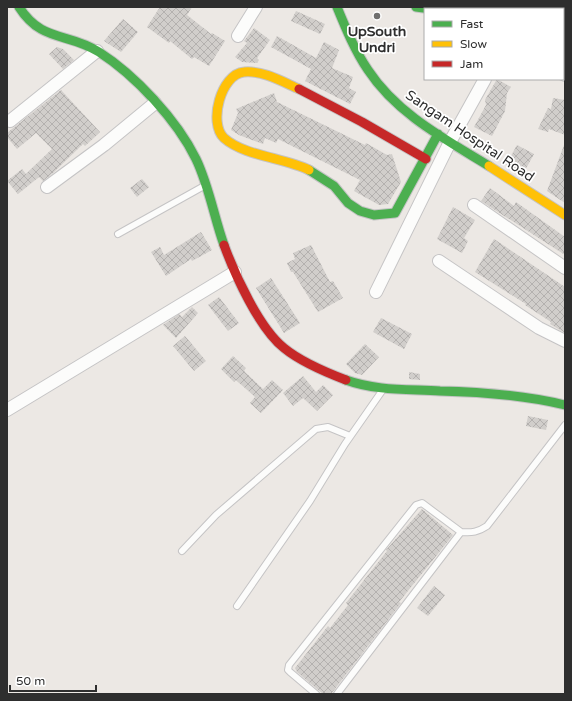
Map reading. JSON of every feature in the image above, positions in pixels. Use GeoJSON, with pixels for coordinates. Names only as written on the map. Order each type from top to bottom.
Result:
{"type":"FeatureCollection","features":[{"type":"Feature","properties":{"kind":"street"},"geometry":{"type":"LineString","coordinates":[[19,7],[31,23],[39,30],[85,44],[97,51],[132,78],[189,144],[199,163],[207,185],[224,245],[235,272],[268,330],[286,350],[300,359],[352,382],[384,388],[531,397],[565,405]]}},
{"type":"Feature","properties":{"kind":"street"},"geometry":{"type":"LineString","coordinates":[[238,36],[256,7]]}},
{"type":"Feature","properties":{"kind":"street","name":"Sangam Hospital Road"},"geometry":{"type":"LineString","coordinates":[[337,7],[361,60],[380,89],[399,107],[450,142],[565,215]]}},
{"type":"Feature","properties":{"kind":"street"},"geometry":{"type":"LineString","coordinates":[[10,121],[97,51]]}},
{"type":"Feature","properties":{"kind":"street"},"geometry":{"type":"LineString","coordinates":[[426,158],[317,98],[276,78],[257,72],[244,72],[234,76],[222,96],[216,111],[220,133],[229,140],[261,156],[297,165],[336,187],[344,199],[357,209],[373,216],[384,217],[395,214],[426,158],[438,134]]}},
{"type":"Feature","properties":{"kind":"street"},"geometry":{"type":"LineString","coordinates":[[376,292],[450,142],[484,80]]}},
{"type":"Feature","properties":{"kind":"street"},"geometry":{"type":"LineString","coordinates":[[47,187],[104,145],[155,103]]}},
{"type":"Feature","properties":{"kind":"street"},"geometry":{"type":"LineString","coordinates":[[474,205],[565,268]]}},
{"type":"Feature","properties":{"kind":"street"},"geometry":{"type":"LineString","coordinates":[[439,261],[539,328],[565,340]]}},
{"type":"Feature","properties":{"kind":"street"},"geometry":{"type":"LineString","coordinates":[[7,410],[235,272]]}},
{"type":"Feature","properties":{"kind":"lane"},"geometry":{"type":"LineString","coordinates":[[118,234],[207,185]]}},
{"type":"Feature","properties":{"kind":"lane"},"geometry":{"type":"LineString","coordinates":[[237,606],[310,501],[350,436],[384,388]]}},
{"type":"Feature","properties":{"kind":"lane"},"geometry":{"type":"LineString","coordinates":[[316,694],[288,670],[289,665],[416,505],[422,502],[461,532],[472,533],[480,531],[487,526],[565,425]]}},
{"type":"Feature","properties":{"kind":"lane"},"geometry":{"type":"LineString","coordinates":[[182,551],[216,515],[316,429],[328,428],[350,436]]}},
{"type":"Feature","properties":{"kind":"lane"},"geometry":{"type":"LineString","coordinates":[[337,694],[461,532]]}},
{"type":"Feature","properties":{"kind":"building"},"geometry":{"type":"Polygon","coordinates":[[[160,7],[192,7],[187,15],[211,34],[212,33],[225,41],[209,66],[194,57],[192,59],[170,41],[169,43],[147,27],[160,7]]]}},
{"type":"Feature","properties":{"kind":"building"},"geometry":{"type":"Polygon","coordinates":[[[296,11],[325,24],[320,34],[291,21],[296,11]]]}},
{"type":"Feature","properties":{"kind":"building"},"geometry":{"type":"Polygon","coordinates":[[[123,19],[138,32],[121,52],[104,41],[123,19]]]}},
{"type":"Feature","properties":{"kind":"building"},"geometry":{"type":"Polygon","coordinates":[[[254,28],[270,40],[257,58],[259,60],[257,63],[242,62],[235,57],[247,43],[244,41],[254,28]]]}},
{"type":"Feature","properties":{"kind":"building"},"geometry":{"type":"Polygon","coordinates":[[[277,36],[316,58],[324,42],[339,50],[332,68],[353,77],[349,88],[356,92],[350,104],[305,81],[311,69],[271,47],[277,36]]]}},
{"type":"Feature","properties":{"kind":"building"},"geometry":{"type":"Polygon","coordinates":[[[57,47],[63,49],[74,60],[63,69],[49,54],[57,47]]]}},
{"type":"Feature","properties":{"kind":"building"},"geometry":{"type":"Polygon","coordinates":[[[496,80],[511,87],[507,93],[505,111],[492,136],[474,127],[486,105],[485,100],[496,80]]]}},
{"type":"Feature","properties":{"kind":"building"},"geometry":{"type":"Polygon","coordinates":[[[61,90],[100,132],[85,146],[83,144],[43,181],[39,177],[18,194],[7,181],[22,169],[26,174],[52,149],[36,133],[17,149],[7,137],[7,133],[61,90]]]}},
{"type":"Feature","properties":{"kind":"building"},"geometry":{"type":"Polygon","coordinates":[[[274,93],[277,102],[365,145],[366,143],[387,155],[392,154],[401,182],[388,204],[379,205],[354,191],[360,180],[278,139],[276,143],[265,138],[263,144],[239,135],[231,130],[238,113],[236,109],[274,93]]]}},
{"type":"Feature","properties":{"kind":"building"},"geometry":{"type":"Polygon","coordinates":[[[553,98],[565,100],[565,135],[549,129],[548,132],[538,129],[548,108],[551,109],[553,98]]]}},
{"type":"Feature","properties":{"kind":"building"},"geometry":{"type":"Polygon","coordinates":[[[517,145],[534,154],[522,176],[506,165],[517,145]]]}},
{"type":"Feature","properties":{"kind":"building"},"geometry":{"type":"Polygon","coordinates":[[[564,145],[565,146],[565,203],[547,191],[564,145]]]}},
{"type":"Feature","properties":{"kind":"building"},"geometry":{"type":"Polygon","coordinates":[[[142,179],[149,187],[137,197],[130,188],[142,179]]]}},
{"type":"Feature","properties":{"kind":"building"},"geometry":{"type":"Polygon","coordinates":[[[490,188],[514,206],[516,202],[565,237],[565,255],[481,201],[490,188]]]}},
{"type":"Feature","properties":{"kind":"building"},"geometry":{"type":"Polygon","coordinates":[[[453,207],[475,220],[464,238],[468,241],[462,253],[437,239],[453,207]]]}},
{"type":"Feature","properties":{"kind":"building"},"geometry":{"type":"Polygon","coordinates":[[[201,232],[212,250],[192,261],[191,259],[166,276],[151,252],[160,247],[164,255],[201,232]]]}},
{"type":"Feature","properties":{"kind":"building"},"geometry":{"type":"Polygon","coordinates":[[[494,239],[565,287],[565,333],[550,324],[551,322],[525,305],[526,304],[475,272],[494,239]]]}},
{"type":"Feature","properties":{"kind":"building"},"geometry":{"type":"Polygon","coordinates":[[[311,245],[330,282],[333,281],[343,298],[318,312],[293,272],[291,272],[287,263],[295,259],[293,253],[311,245]]]}},
{"type":"Feature","properties":{"kind":"building"},"geometry":{"type":"Polygon","coordinates":[[[271,278],[300,323],[284,333],[256,288],[271,278]]]}},
{"type":"Feature","properties":{"kind":"building"},"geometry":{"type":"Polygon","coordinates":[[[219,297],[239,323],[228,331],[208,305],[219,297]]]}},
{"type":"Feature","properties":{"kind":"building"},"geometry":{"type":"Polygon","coordinates":[[[192,307],[198,313],[176,338],[163,325],[179,314],[182,317],[192,307]]]}},
{"type":"Feature","properties":{"kind":"building"},"geometry":{"type":"Polygon","coordinates":[[[381,318],[412,334],[404,349],[373,332],[381,318]]]}},
{"type":"Feature","properties":{"kind":"building"},"geometry":{"type":"Polygon","coordinates":[[[185,336],[206,361],[194,371],[173,346],[185,336]]]}},
{"type":"Feature","properties":{"kind":"building"},"geometry":{"type":"Polygon","coordinates":[[[365,344],[379,357],[362,375],[355,373],[346,364],[365,344]]]}},
{"type":"Feature","properties":{"kind":"building"},"geometry":{"type":"Polygon","coordinates":[[[233,356],[246,368],[244,371],[263,389],[272,380],[283,390],[261,413],[250,403],[255,397],[236,380],[234,382],[221,369],[233,356]]]}},
{"type":"Feature","properties":{"kind":"building"},"geometry":{"type":"Polygon","coordinates":[[[409,372],[420,374],[420,380],[409,379],[409,372]]]}},
{"type":"Feature","properties":{"kind":"building"},"geometry":{"type":"Polygon","coordinates":[[[303,376],[316,392],[323,385],[333,395],[317,411],[303,398],[293,406],[283,393],[303,376]]]}},
{"type":"Feature","properties":{"kind":"building"},"geometry":{"type":"Polygon","coordinates":[[[528,416],[548,420],[546,430],[526,426],[528,416]]]}},
{"type":"Feature","properties":{"kind":"building"},"geometry":{"type":"Polygon","coordinates":[[[422,509],[453,535],[399,602],[401,603],[331,694],[323,694],[297,672],[295,668],[328,626],[330,628],[348,605],[346,603],[387,551],[386,550],[422,509]]]}},
{"type":"Feature","properties":{"kind":"building"},"geometry":{"type":"Polygon","coordinates":[[[434,586],[445,595],[428,616],[417,608],[434,586]]]}},
{"type":"Feature","properties":{"kind":"traffic: fast"},"geometry":{"type":"LineString","coordinates":[[19,7],[28,18],[46,32],[88,46],[99,52],[127,73],[154,100],[178,129],[201,169],[224,245]]}},
{"type":"Feature","properties":{"kind":"traffic: fast"},"geometry":{"type":"LineString","coordinates":[[337,7],[363,63],[380,86],[393,100],[407,113],[489,166]]}},
{"type":"Feature","properties":{"kind":"traffic: fast"},"geometry":{"type":"LineString","coordinates":[[416,7],[424,8]]}},
{"type":"Feature","properties":{"kind":"traffic: fast"},"geometry":{"type":"LineString","coordinates":[[309,170],[334,186],[348,203],[360,211],[374,215],[395,213],[438,134]]}},
{"type":"Feature","properties":{"kind":"traffic: fast"},"geometry":{"type":"LineString","coordinates":[[346,380],[357,384],[381,388],[471,392],[534,399],[565,405]]}},
{"type":"Feature","properties":{"kind":"traffic: slow"},"geometry":{"type":"LineString","coordinates":[[299,89],[272,77],[258,73],[244,72],[236,75],[229,81],[223,90],[219,100],[217,122],[219,131],[224,138],[232,144],[253,153],[288,162],[309,170]]}},
{"type":"Feature","properties":{"kind":"traffic: slow"},"geometry":{"type":"LineString","coordinates":[[489,166],[565,215]]}},
{"type":"Feature","properties":{"kind":"traffic: jam"},"geometry":{"type":"LineString","coordinates":[[299,89],[362,122],[426,159]]}},
{"type":"Feature","properties":{"kind":"traffic: jam"},"geometry":{"type":"LineString","coordinates":[[224,245],[241,286],[257,315],[275,339],[284,348],[298,358],[346,380]]}},
{"type":"Feature","properties":{"kind":"place","name":"UpSouth Undri"},"geometry":{"type":"Point","coordinates":[377,16]}}]}
